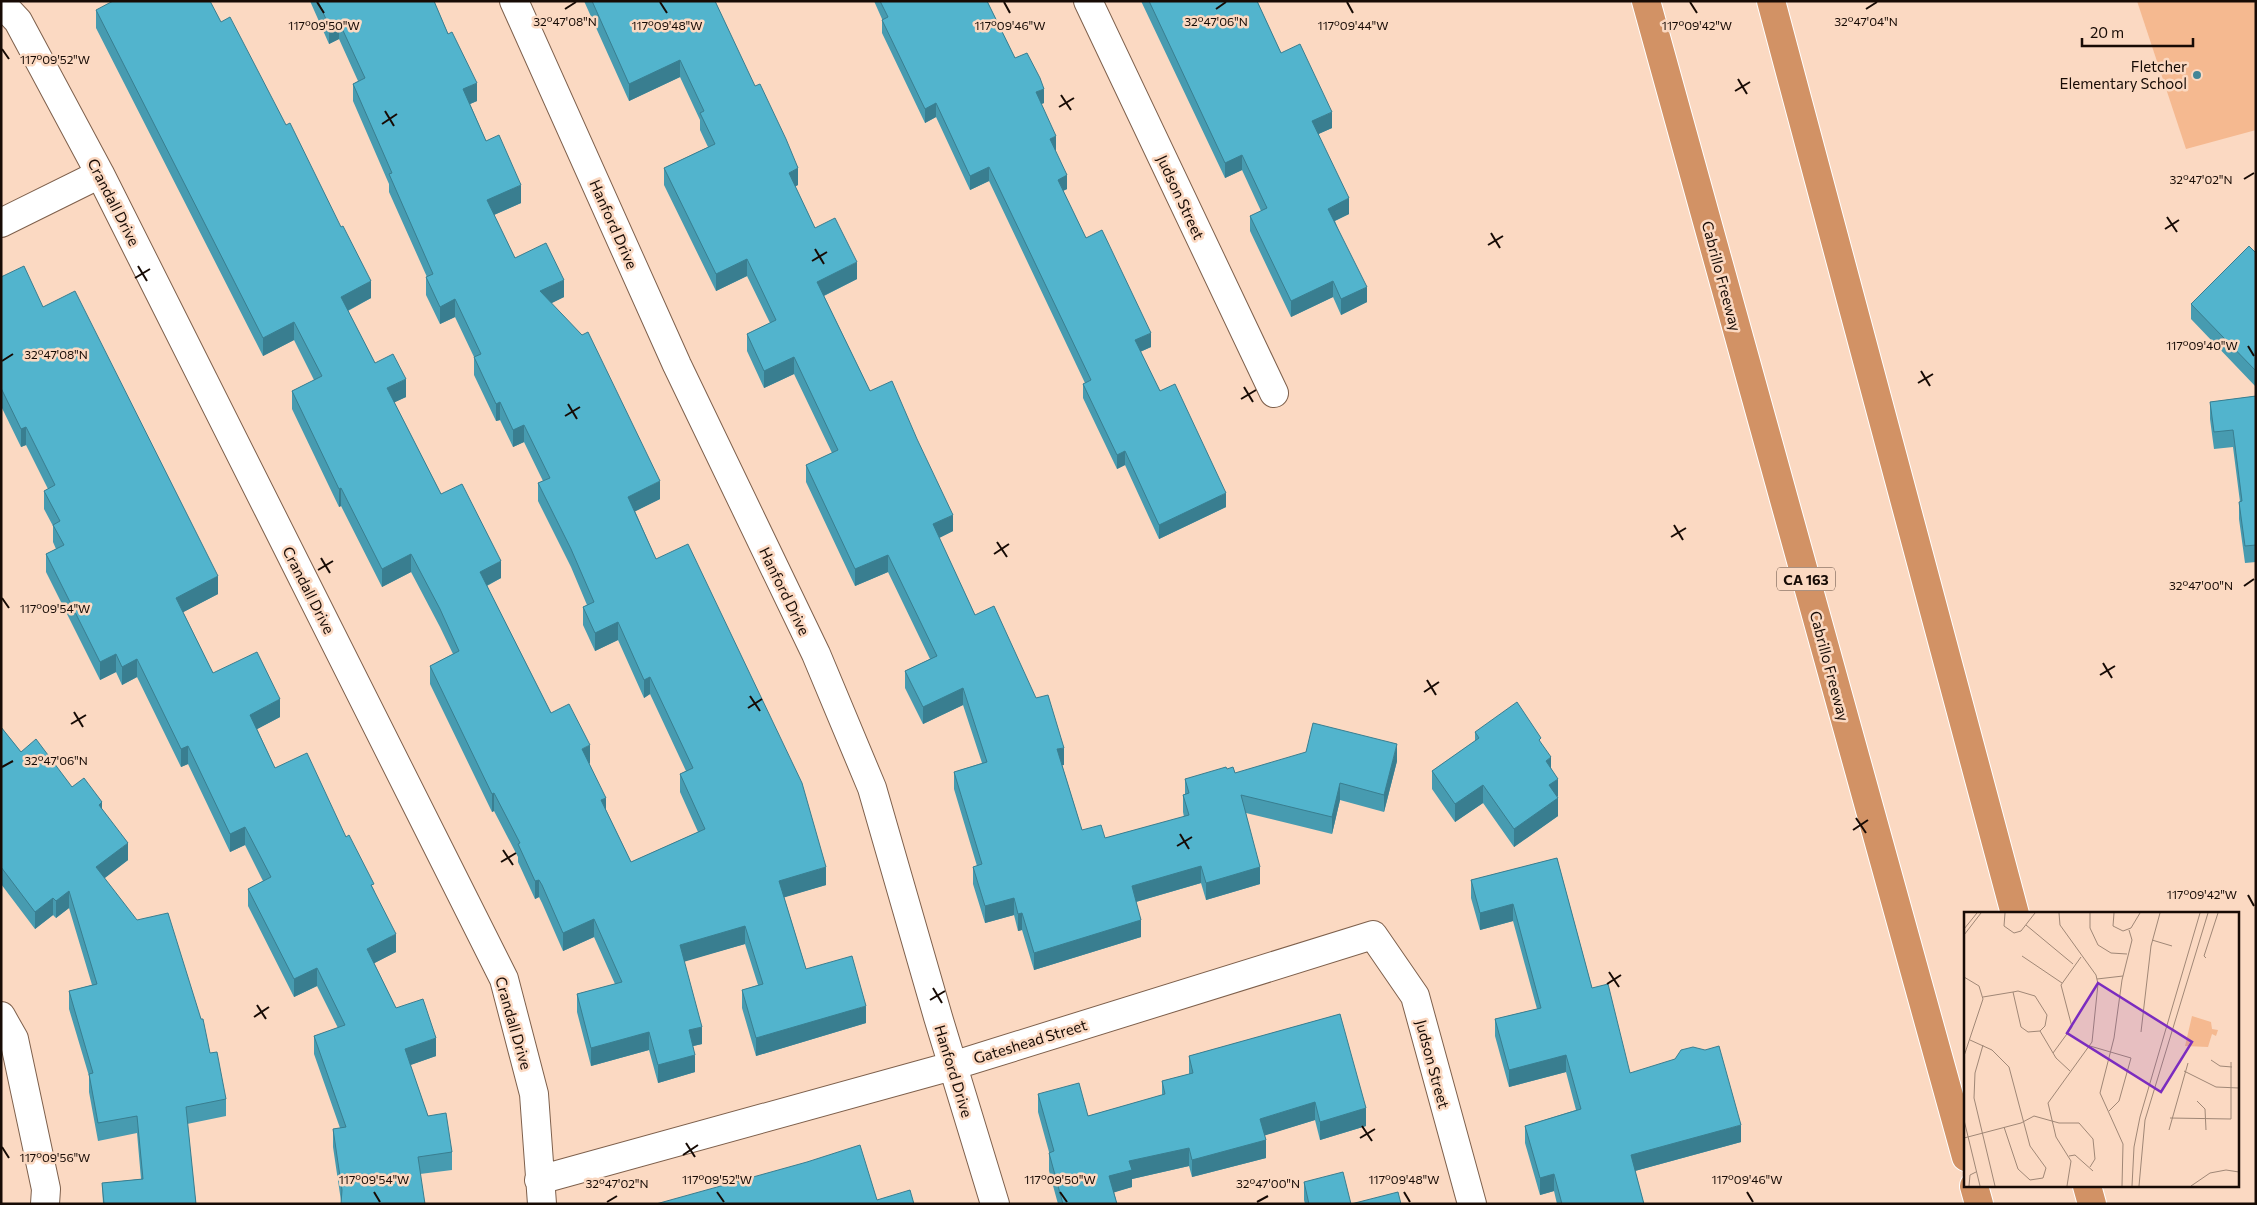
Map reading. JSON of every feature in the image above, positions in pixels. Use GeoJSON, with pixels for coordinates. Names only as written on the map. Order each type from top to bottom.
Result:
{"type":"FeatureCollection","features":[{"type":"Feature","properties":{"kind":"highway","name":"Cabrillo Freeway"},"geometry":{"type":"LineString","coordinates":[[1646,1],[1964,1150]]}},
{"type":"Feature","properties":{"kind":"highway"},"geometry":{"type":"LineString","coordinates":[[1771,1],[2014,912]]}},
{"type":"Feature","properties":{"kind":"highway"},"geometry":{"type":"LineString","coordinates":[[1975,1188],[1979,1204]]}},
{"type":"Feature","properties":{"kind":"highway"},"geometry":{"type":"LineString","coordinates":[[2088,1188],[2092,1204]]}},
{"type":"Feature","properties":{"kind":"street","name":"Hanford Drive"},"geometry":{"type":"LineString","coordinates":[[514,1],[677,365],[816,654],[872,788],[994,1204]]}},
{"type":"Feature","properties":{"kind":"street","name":"Judson Street"},"geometry":{"type":"LineString","coordinates":[[1088,1],[1274,394]]}},
{"type":"Feature","properties":{"kind":"street","name":"Crandall Drive"},"geometry":{"type":"LineString","coordinates":[[1,3],[18,21],[100,174],[504,979],[534,1094],[540,1192]]}},
{"type":"Feature","properties":{"kind":"street"},"geometry":{"type":"LineString","coordinates":[[1,223],[100,174]]}},
{"type":"Feature","properties":{"kind":"street","name":"Gateshead Street"},"geometry":{"type":"LineString","coordinates":[[540,1192],[1373,935]]}},
{"type":"Feature","properties":{"kind":"street","name":"Judson Street"},"geometry":{"type":"LineString","coordinates":[[1373,935],[1415,996],[1472,1204]]}},
{"type":"Feature","properties":{"kind":"street"},"geometry":{"type":"LineString","coordinates":[[1,1016],[14,1040],[46,1189],[45,1204]]}},
{"type":"Feature","properties":{"kind":"shaded area","name":"Fletcher Elementary School"},"geometry":{"type":"Polygon","coordinates":[[[2137,1],[2256,1],[2256,130],[2186,149],[2137,1]]]}},
{"type":"Feature","properties":{"kind":"building"},"geometry":{"type":"Polygon","coordinates":[[[113,1],[210,1],[221,22],[230,17],[286,125],[290,123],[341,227],[343,226],[371,281],[341,297],[375,363],[393,354],[406,379],[387,388],[441,494],[462,484],[501,561],[480,572],[551,713],[569,704],[590,745],[582,749],[606,798],[601,800],[631,862],[705,829],[680,774],[693,768],[650,677],[644,680],[618,622],[595,633],[583,607],[594,602],[571,549],[538,483],[550,478],[524,425],[513,430],[500,402],[496,404],[474,357],[481,354],[455,299],[440,307],[426,277],[433,274],[389,174],[392,173],[353,84],[365,78],[339,22],[329,26],[318,1],[434,1],[448,34],[452,32],[477,83],[463,89],[486,141],[499,135],[521,185],[487,200],[515,258],[546,243],[564,280],[540,291],[582,335],[588,332],[660,481],[628,497],[656,559],[688,544],[802,783],[826,867],[779,881],[806,969],[852,956],[866,1006],[756,1038],[742,990],[763,984],[745,926],[680,945],[702,1027],[689,1030],[695,1055],[658,1065],[649,1032],[591,1048],[577,994],[622,982],[594,919],[563,933],[542,885],[539,880],[535,881],[518,844],[520,843],[494,793],[492,794],[430,666],[459,651],[440,609],[411,554],[382,569],[341,488],[339,489],[292,391],[322,376],[294,322],[263,338],[96,10],[113,1]]]}},
{"type":"Feature","properties":{"kind":"building"},"geometry":{"type":"Polygon","coordinates":[[[592,1],[715,1],[755,86],[760,84],[786,139],[798,168],[789,173],[815,228],[835,218],[857,262],[817,282],[870,391],[892,381],[953,515],[933,524],[975,615],[994,606],[1036,698],[1048,695],[1064,748],[1057,749],[1082,830],[1101,825],[1105,838],[1189,815],[1183,795],[1189,793],[1185,779],[1226,767],[1227,769],[1233,767],[1235,773],[1306,752],[1313,723],[1397,744],[1384,795],[1340,783],[1332,817],[1241,795],[1260,867],[1206,883],[1201,866],[1132,886],[1141,920],[1034,953],[1022,913],[1018,914],[1014,898],[985,906],[973,867],[982,864],[954,772],[987,762],[963,688],[923,707],[905,671],[937,656],[888,555],[855,569],[806,465],[838,450],[794,357],[764,371],[747,334],[776,320],[747,259],[716,274],[664,168],[715,144],[700,113],[704,111],[680,60],[629,84],[592,1]]]}},
{"type":"Feature","properties":{"kind":"building"},"geometry":{"type":"Polygon","coordinates":[[[880,1],[987,1],[1015,58],[1027,53],[1044,89],[1036,92],[1056,136],[1050,139],[1067,175],[1058,180],[1086,238],[1102,230],[1151,333],[1135,340],[1160,391],[1175,384],[1226,493],[1159,525],[1125,451],[1117,455],[1083,384],[1091,380],[989,167],[970,176],[936,103],[925,109],[882,20],[888,17],[880,1]]]}},
{"type":"Feature","properties":{"kind":"building"},"geometry":{"type":"Polygon","coordinates":[[[1149,1],[1257,1],[1281,53],[1300,44],[1332,112],[1312,121],[1349,198],[1328,209],[1367,287],[1341,299],[1333,281],[1291,301],[1250,216],[1267,208],[1242,155],[1225,163],[1149,1]]]}},
{"type":"Feature","properties":{"kind":"building"},"geometry":{"type":"Polygon","coordinates":[[[2249,246],[2256,253],[2256,371],[2191,304],[2249,246]]]}},
{"type":"Feature","properties":{"kind":"building"},"geometry":{"type":"Polygon","coordinates":[[[24,266],[43,307],[75,291],[218,576],[176,598],[213,673],[257,652],[280,699],[250,715],[275,768],[307,753],[346,837],[349,835],[374,884],[371,885],[396,934],[367,949],[396,1008],[423,999],[436,1038],[405,1049],[428,1116],[446,1113],[452,1152],[418,1157],[425,1204],[341,1204],[342,1190],[333,1129],[346,1127],[314,1036],[345,1025],[317,968],[294,979],[248,889],[271,877],[245,827],[230,834],[188,746],[181,749],[137,659],[122,667],[116,654],[100,662],[46,554],[64,545],[53,525],[60,521],[44,491],[55,485],[26,427],[21,429],[1,388],[1,277],[24,266]]]}},
{"type":"Feature","properties":{"kind":"building"},"geometry":{"type":"Polygon","coordinates":[[[2256,396],[2256,545],[2245,546],[2239,502],[2242,501],[2233,430],[2214,432],[2210,402],[2256,396]]]}},
{"type":"Feature","properties":{"kind":"building"},"geometry":{"type":"Polygon","coordinates":[[[1517,702],[1551,757],[1546,761],[1558,779],[1549,785],[1558,798],[1514,829],[1483,785],[1455,804],[1432,771],[1479,738],[1475,732],[1517,702]]]}},
{"type":"Feature","properties":{"kind":"building"},"geometry":{"type":"Polygon","coordinates":[[[1,727],[21,752],[36,739],[72,787],[84,778],[102,802],[99,805],[128,843],[96,867],[137,920],[168,913],[201,1019],[203,1019],[210,1053],[217,1052],[226,1099],[186,1107],[196,1204],[104,1204],[102,1183],[143,1179],[137,1116],[98,1123],[89,1074],[93,1073],[69,991],[97,984],[69,891],[56,901],[53,898],[35,912],[1,867],[1,727]]]}},
{"type":"Feature","properties":{"kind":"building"},"geometry":{"type":"Polygon","coordinates":[[[1557,858],[1592,988],[1608,984],[1630,1073],[1675,1059],[1681,1050],[1693,1047],[1705,1050],[1719,1046],[1741,1125],[1631,1155],[1644,1204],[1562,1204],[1554,1174],[1540,1178],[1525,1126],[1581,1109],[1566,1055],[1509,1070],[1495,1019],[1541,1008],[1513,904],[1480,913],[1471,880],[1557,858]]]}},
{"type":"Feature","properties":{"kind":"building"},"geometry":{"type":"Polygon","coordinates":[[[1340,1014],[1366,1108],[1320,1122],[1315,1102],[1260,1119],[1266,1140],[1192,1160],[1189,1148],[1129,1161],[1132,1170],[1109,1176],[1117,1204],[1063,1204],[1049,1153],[1054,1151],[1038,1094],[1079,1083],[1088,1116],[1165,1094],[1162,1081],[1193,1073],[1189,1056],[1340,1014]]]}},
{"type":"Feature","properties":{"kind":"building"},"geometry":{"type":"Polygon","coordinates":[[[860,1145],[877,1200],[910,1190],[914,1204],[656,1204],[807,1162],[860,1145]]]}},
{"type":"Feature","properties":{"kind":"building"},"geometry":{"type":"Polygon","coordinates":[[[1343,1172],[1351,1204],[1309,1204],[1304,1182],[1343,1172]]]}},
{"type":"Feature","properties":{"kind":"building"},"geometry":{"type":"Polygon","coordinates":[[[1398,1192],[1401,1204],[1351,1204],[1398,1192]]]}},
{"type":"Feature","properties":{"kind":"place","name":"Fletcher Elementary School"},"geometry":{"type":"Point","coordinates":[2197,75]}}]}
